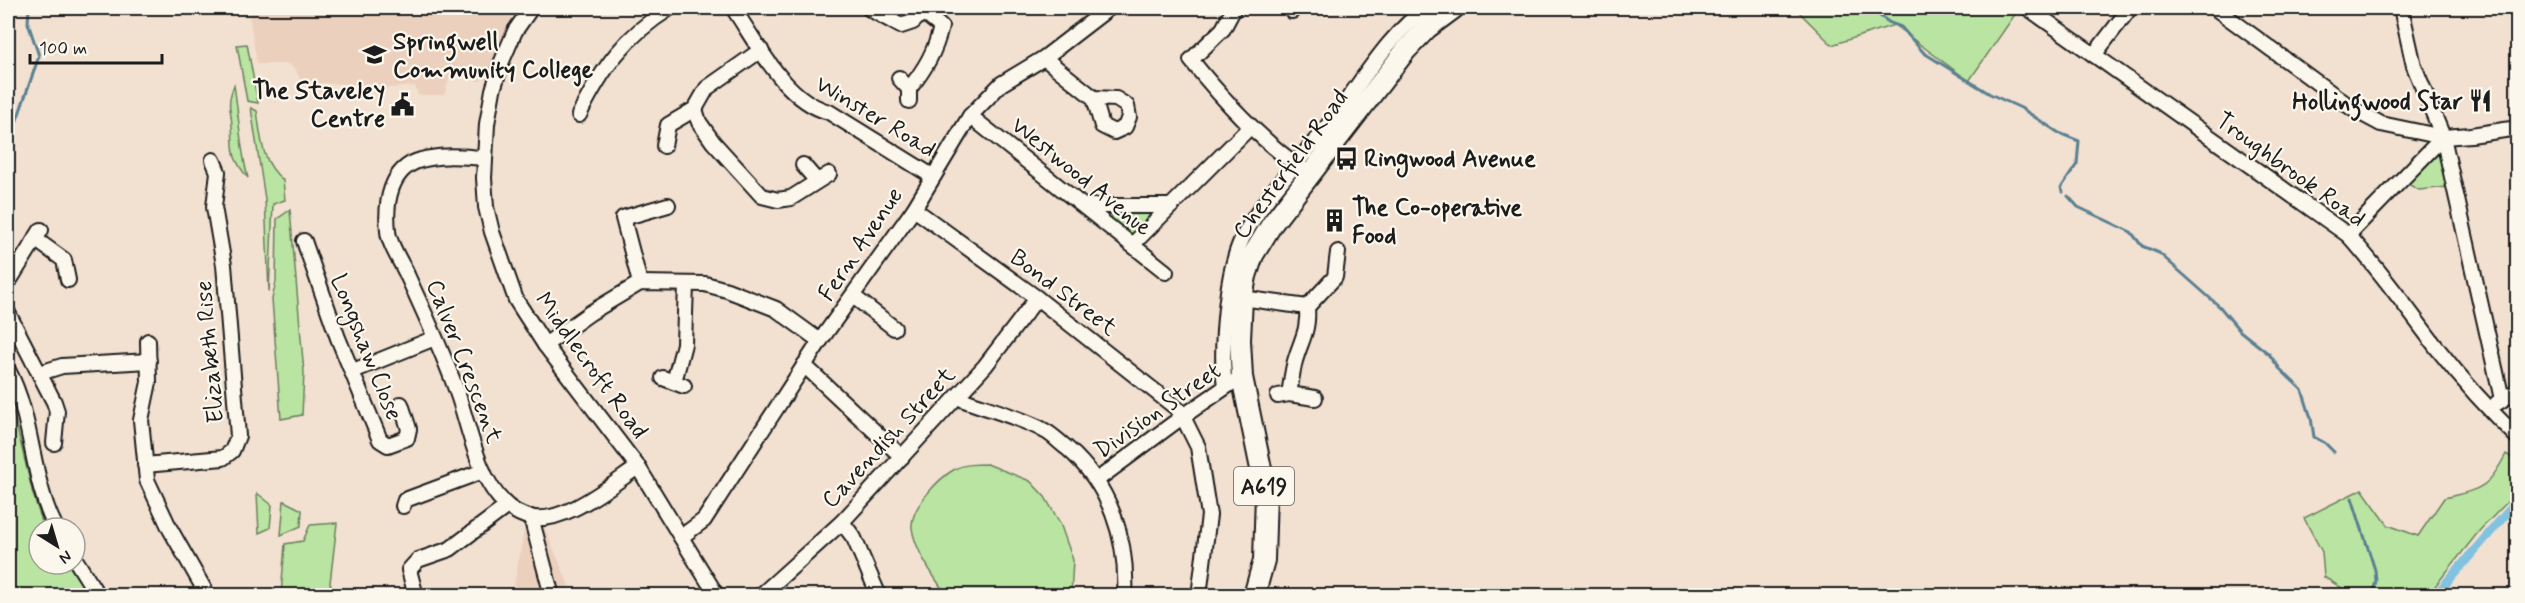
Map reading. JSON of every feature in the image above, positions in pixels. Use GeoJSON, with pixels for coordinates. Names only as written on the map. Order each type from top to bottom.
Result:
{"type":"FeatureCollection","features":[{"type":"Feature","properties":{"kind":"highway","name":"Chesterfield Road"},"geometry":{"type":"LineString","coordinates":[[1254,596],[1264,560],[1266,493],[1234,382],[1240,340],[1242,298],[1253,255],[1272,224],[1406,50],[1427,28],[1454,8]]}},
{"type":"Feature","properties":{"kind":"street","name":"Middlecroft Road"},"geometry":{"type":"LineString","coordinates":[[531,8],[515,31],[502,61],[493,90],[487,124],[486,207],[492,232],[516,300],[545,345],[638,467],[717,596]]}},
{"type":"Feature","properties":{"kind":"street"},"geometry":{"type":"LineString","coordinates":[[579,115],[592,90],[627,41],[644,25],[670,8]]}},
{"type":"Feature","properties":{"kind":"street","name":"Winster Road"},"geometry":{"type":"LineString","coordinates":[[733,8],[780,78],[812,108],[829,112],[932,176]]}},
{"type":"Feature","properties":{"kind":"street","name":"Fern Avenue"},"geometry":{"type":"LineString","coordinates":[[681,537],[704,520],[820,340],[914,209],[970,116],[1001,84],[1044,57],[1109,8]]}},
{"type":"Feature","properties":{"kind":"street"},"geometry":{"type":"LineString","coordinates":[[1234,8],[1223,29],[1191,60],[1219,95],[1250,127],[1311,175]]}},
{"type":"Feature","properties":{"kind":"street","name":"Chesterfield Road"},"geometry":{"type":"LineString","coordinates":[[1234,382],[1222,367],[1232,267],[1242,239],[1295,164],[1389,45],[1427,8]]}},
{"type":"Feature","properties":{"kind":"street","name":"Troughbrook Road"},"geometry":{"type":"LineString","coordinates":[[2028,8],[2348,236],[2374,264],[2438,350],[2488,410],[2517,438]]}},
{"type":"Feature","properties":{"kind":"street"},"geometry":{"type":"LineString","coordinates":[[2094,55],[2130,8]]}},
{"type":"Feature","properties":{"kind":"street"},"geometry":{"type":"LineString","coordinates":[[2215,8],[2353,110],[2381,124],[2443,137],[2517,128]]}},
{"type":"Feature","properties":{"kind":"street"},"geometry":{"type":"LineString","coordinates":[[2401,8],[2414,66],[2443,137],[2502,399]]}},
{"type":"Feature","properties":{"kind":"street"},"geometry":{"type":"LineString","coordinates":[[870,9],[902,26],[913,22],[925,10],[941,27],[936,47],[909,95],[899,78]]}},
{"type":"Feature","properties":{"kind":"street"},"geometry":{"type":"LineString","coordinates":[[664,146],[668,125],[695,109],[707,88],[761,50]]}},
{"type":"Feature","properties":{"kind":"street"},"geometry":{"type":"LineString","coordinates":[[1044,57],[1094,98]]}},
{"type":"Feature","properties":{"kind":"street"},"geometry":{"type":"LineString","coordinates":[[695,109],[699,122],[714,142],[762,196],[778,200],[791,198],[823,177],[804,165]]}},
{"type":"Feature","properties":{"kind":"street","name":"Westwood Avenue"},"geometry":{"type":"LineString","coordinates":[[970,116],[1166,272]]}},
{"type":"Feature","properties":{"kind":"street"},"geometry":{"type":"LineString","coordinates":[[1132,245],[1250,127]]}},
{"type":"Feature","properties":{"kind":"street"},"geometry":{"type":"LineString","coordinates":[[2348,236],[2443,137]]}},
{"type":"Feature","properties":{"kind":"street","name":"Calver Crescent"},"geometry":{"type":"LineString","coordinates":[[485,158],[421,160],[399,174],[393,182],[388,197],[388,233],[451,377],[483,471],[498,499],[506,507]]}},
{"type":"Feature","properties":{"kind":"street","name":"Elizabeth Rise"},"geometry":{"type":"LineString","coordinates":[[145,465],[224,458],[237,444],[225,275],[214,201],[219,181],[213,160]]}},
{"type":"Feature","properties":{"kind":"street"},"geometry":{"type":"LineString","coordinates":[[640,283],[623,218],[668,205]]}},
{"type":"Feature","properties":{"kind":"street"},"geometry":{"type":"LineString","coordinates":[[1084,206],[1171,206]]}},
{"type":"Feature","properties":{"kind":"street","name":"Bond Street"},"geometry":{"type":"LineString","coordinates":[[914,209],[1037,298],[1180,411],[1198,447],[1209,515],[1199,596]]}},
{"type":"Feature","properties":{"kind":"street"},"geometry":{"type":"LineString","coordinates":[[8,283],[38,235],[64,260],[68,280]]}},
{"type":"Feature","properties":{"kind":"street","name":"Longshaw Close"},"geometry":{"type":"LineString","coordinates":[[304,242],[338,338],[380,440],[388,445],[407,438],[409,429],[402,404]]}},
{"type":"Feature","properties":{"kind":"street"},"geometry":{"type":"LineString","coordinates":[[1315,398],[1284,395],[1295,361],[1304,343],[1308,318],[1307,306],[1335,277],[1333,257]]}},
{"type":"Feature","properties":{"kind":"street"},"geometry":{"type":"LineString","coordinates":[[545,345],[590,313],[640,283],[716,286],[776,309],[820,340]]}},
{"type":"Feature","properties":{"kind":"street"},"geometry":{"type":"LineString","coordinates":[[674,382],[684,344],[686,284]]}},
{"type":"Feature","properties":{"kind":"street"},"geometry":{"type":"LineString","coordinates":[[853,296],[894,328]]}},
{"type":"Feature","properties":{"kind":"street","name":"Cavendish Street"},"geometry":{"type":"LineString","coordinates":[[760,596],[842,522],[985,366],[1037,298]]}},
{"type":"Feature","properties":{"kind":"street"},"geometry":{"type":"LineString","coordinates":[[1242,298],[1307,306]]}},
{"type":"Feature","properties":{"kind":"street"},"geometry":{"type":"LineString","coordinates":[[8,312],[57,411],[54,443]]}},
{"type":"Feature","properties":{"kind":"street"},"geometry":{"type":"LineString","coordinates":[[353,371],[435,338]]}},
{"type":"Feature","properties":{"kind":"street"},"geometry":{"type":"LineString","coordinates":[[148,341],[149,382],[141,420],[147,480],[157,504],[208,596]]}},
{"type":"Feature","properties":{"kind":"street"},"geometry":{"type":"LineString","coordinates":[[40,373],[62,366],[149,362]]}},
{"type":"Feature","properties":{"kind":"street"},"geometry":{"type":"LineString","coordinates":[[804,365],[902,457]]}},
{"type":"Feature","properties":{"kind":"street"},"geometry":{"type":"LineString","coordinates":[[8,370],[21,404],[44,500],[51,516]]}},
{"type":"Feature","properties":{"kind":"street","name":"Division Street"},"geometry":{"type":"LineString","coordinates":[[1097,480],[1234,382]]}},
{"type":"Feature","properties":{"kind":"street"},"geometry":{"type":"LineString","coordinates":[[2488,410],[2517,390]]}},
{"type":"Feature","properties":{"kind":"street"},"geometry":{"type":"LineString","coordinates":[[959,395],[964,400],[1046,431],[1071,452],[1097,480],[1113,512],[1124,549],[1125,596]]}},
{"type":"Feature","properties":{"kind":"street"},"geometry":{"type":"LineString","coordinates":[[416,596],[409,570],[418,560],[450,549],[506,507],[531,517],[552,517],[577,507],[638,467]]}},
{"type":"Feature","properties":{"kind":"street"},"geometry":{"type":"LineString","coordinates":[[403,506],[405,500],[483,471]]}},
{"type":"Feature","properties":{"kind":"street"},"geometry":{"type":"LineString","coordinates":[[531,517],[552,596]]}},
{"type":"Feature","properties":{"kind":"street"},"geometry":{"type":"LineString","coordinates":[[842,522],[854,538],[879,596]]}},
{"type":"Feature","properties":{"kind":"street"},"geometry":{"type":"LineString","coordinates":[[86,576],[98,596]]}},
{"type":"Feature","properties":{"kind":"shaded area","name":"Springwell Community College"},"geometry":{"type":"Polygon","coordinates":[[[248,8],[518,8],[497,47],[489,77],[478,81],[451,73],[444,95],[418,95],[415,86],[366,90],[357,84],[302,83],[296,70],[288,64],[257,64],[248,8]]]}},
{"type":"Feature","properties":{"kind":"shaded area"},"geometry":{"type":"Polygon","coordinates":[[[525,526],[544,526],[573,595],[512,596],[525,526]]]}},
{"type":"Feature","properties":{"kind":"green space"},"geometry":{"type":"Polygon","coordinates":[[[1795,8],[2008,8],[2016,13],[1969,81],[1894,25],[1832,45],[1795,8]]]}},
{"type":"Feature","properties":{"kind":"green space"},"geometry":{"type":"Polygon","coordinates":[[[247,44],[258,103],[247,101],[237,45],[247,44]]]}},
{"type":"Feature","properties":{"kind":"green space"},"geometry":{"type":"Polygon","coordinates":[[[234,85],[241,144],[248,178],[238,164],[233,148],[230,102],[234,85]]]}},
{"type":"Feature","properties":{"kind":"green space"},"geometry":{"type":"Polygon","coordinates":[[[251,108],[257,111],[266,157],[283,180],[285,200],[273,204],[269,292],[265,199],[251,108]]]}},
{"type":"Feature","properties":{"kind":"green space"},"geometry":{"type":"Polygon","coordinates":[[[2435,153],[2440,156],[2447,187],[2419,190],[2406,183],[2435,153]]]}},
{"type":"Feature","properties":{"kind":"green space"},"geometry":{"type":"Polygon","coordinates":[[[290,210],[304,373],[302,415],[281,419],[272,299],[276,282],[277,219],[290,210]]]}},
{"type":"Feature","properties":{"kind":"green space"},"geometry":{"type":"Polygon","coordinates":[[[1118,212],[1148,213],[1151,218],[1134,237],[1128,237],[1111,224],[1112,214],[1118,212]]]}},
{"type":"Feature","properties":{"kind":"green space"},"geometry":{"type":"Polygon","coordinates":[[[8,391],[40,516],[27,516],[27,576],[76,576],[89,595],[8,595],[8,391]]]}},
{"type":"Feature","properties":{"kind":"green space"},"geometry":{"type":"Polygon","coordinates":[[[2506,454],[2517,461],[2517,492],[2480,530],[2428,595],[2353,595],[2324,577],[2322,552],[2304,518],[2362,489],[2388,525],[2418,536],[2444,498],[2482,486],[2500,466],[2506,454]]]}},
{"type":"Feature","properties":{"kind":"green space"},"geometry":{"type":"Polygon","coordinates":[[[987,464],[1030,481],[1045,497],[1060,523],[1073,560],[1071,595],[946,595],[931,572],[914,537],[912,528],[916,512],[927,494],[948,473],[962,466],[987,464]]]}},
{"type":"Feature","properties":{"kind":"green space"},"geometry":{"type":"Polygon","coordinates":[[[257,493],[272,505],[270,528],[259,533],[257,493]]]}},
{"type":"Feature","properties":{"kind":"green space"},"geometry":{"type":"Polygon","coordinates":[[[284,501],[302,510],[301,526],[281,535],[284,501]]]}},
{"type":"Feature","properties":{"kind":"green space"},"geometry":{"type":"Polygon","coordinates":[[[337,523],[330,583],[334,595],[281,595],[285,544],[303,541],[310,525],[337,523]]]}},
{"type":"Feature","properties":{"kind":"waterway"},"geometry":{"type":"LineString","coordinates":[[8,146],[39,56],[28,23],[29,8]]}},
{"type":"Feature","properties":{"kind":"waterway"},"geometry":{"type":"LineString","coordinates":[[1869,8],[1890,23],[1901,27],[1924,53],[1990,94],[2021,108],[2059,133],[2079,141],[2077,164],[2061,188],[2063,192]]}},
{"type":"Feature","properties":{"kind":"waterway"},"geometry":{"type":"LineString","coordinates":[[2068,196],[2078,207],[2131,232],[2142,246],[2159,253],[2220,307],[2240,331],[2269,354],[2280,369],[2302,390],[2314,437],[2334,452]]}},
{"type":"Feature","properties":{"kind":"waterway"},"geometry":{"type":"LineString","coordinates":[[2352,498],[2375,570],[2376,581],[2372,596]]}},
{"type":"Feature","properties":{"kind":"waterway"},"geometry":{"type":"LineString","coordinates":[[2435,596],[2518,500]]}},
{"type":"Feature","properties":{"kind":"place","name":"Springwell Community College"},"geometry":{"type":"Point","coordinates":[375,55]}},
{"type":"Feature","properties":{"kind":"place","name":"Hollingwood Star"},"geometry":{"type":"Point","coordinates":[2481,101]}},
{"type":"Feature","properties":{"kind":"place","name":"The Staveley Centre"},"geometry":{"type":"Point","coordinates":[403,104]}},
{"type":"Feature","properties":{"kind":"place","name":"Ringwood Avenue"},"geometry":{"type":"Point","coordinates":[1346,158]}},
{"type":"Feature","properties":{"kind":"place","name":"The Co-operative Food"},"geometry":{"type":"Point","coordinates":[1334,221]}}]}
